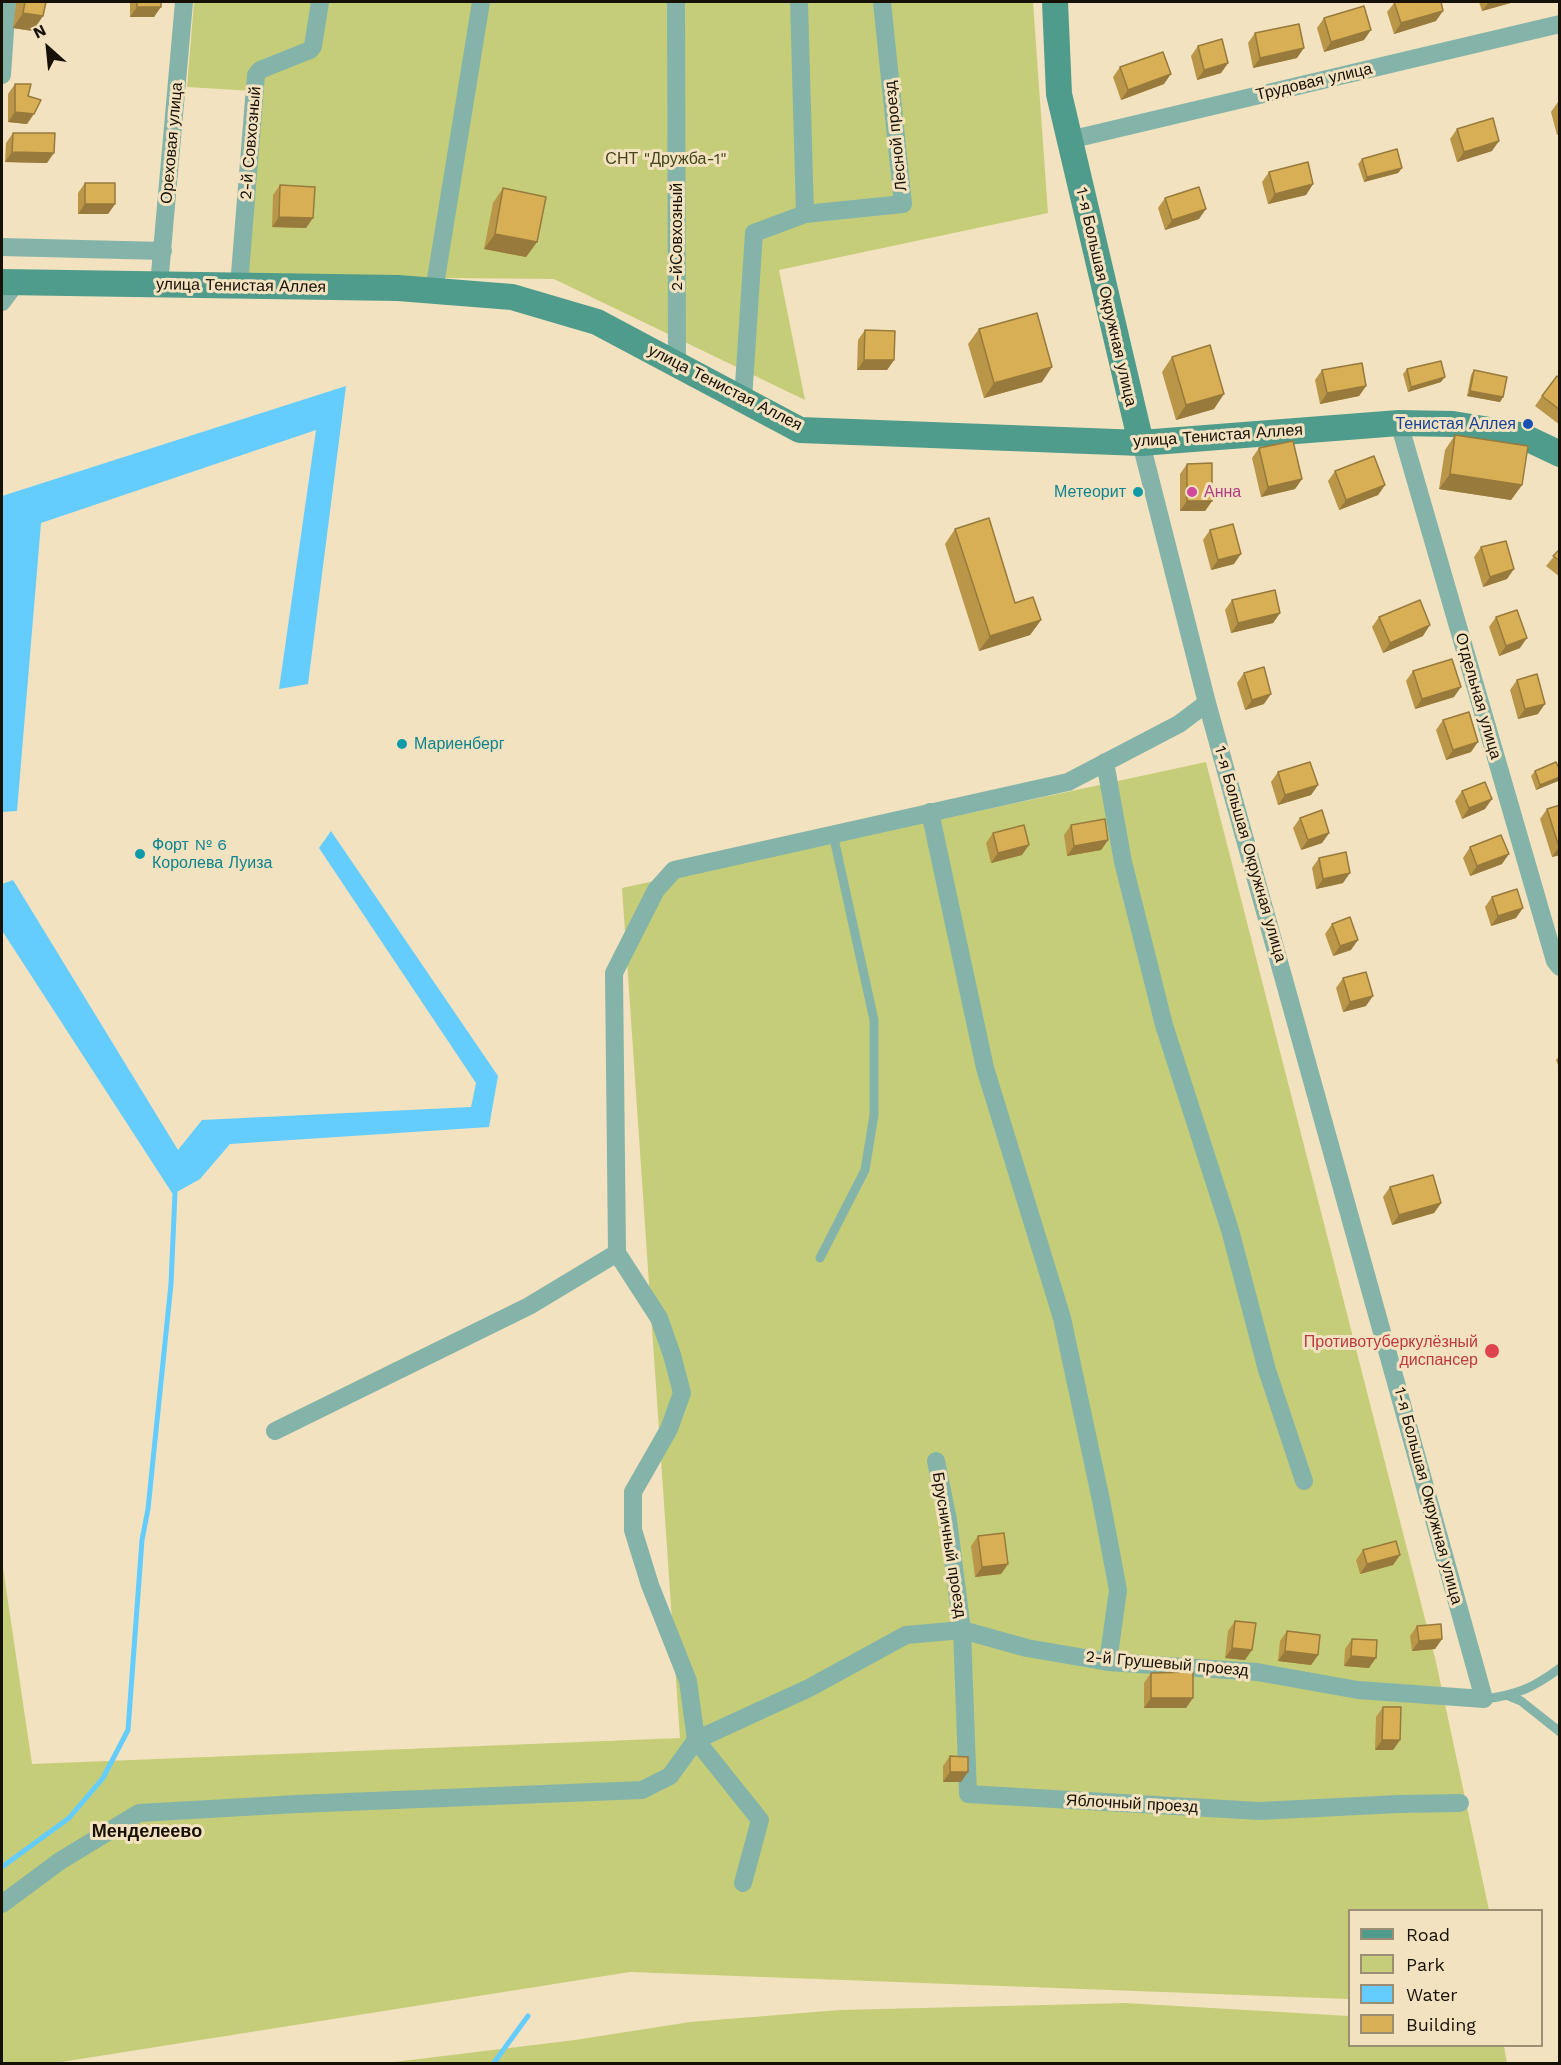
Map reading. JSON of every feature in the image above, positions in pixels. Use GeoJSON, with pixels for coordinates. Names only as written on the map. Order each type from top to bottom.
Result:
{"type":"FeatureCollection","features":[{"type":"Feature","properties":{"kind":"main road","name":"1-я Большая Окружная улица"},"geometry":{"type":"LineString","coordinates":[[1055,2],[1059,94],[1141,444]]}},
{"type":"Feature","properties":{"kind":"main road","name":"улица Тенистая Аллея"},"geometry":{"type":"LineString","coordinates":[[6,289],[159,285],[398,288],[512,297],[597,322],[800,430],[1141,444],[1399,423],[1453,424],[1520,435],[1560,454]]}},
{"type":"Feature","properties":{"kind":"street"},"geometry":{"type":"LineString","coordinates":[[2,75],[7,2]]}},
{"type":"Feature","properties":{"kind":"street","name":"Ореховая улица"},"geometry":{"type":"LineString","coordinates":[[159,285],[184,2]]}},
{"type":"Feature","properties":{"kind":"street","name":"2-й Совхозный"},"geometry":{"type":"LineString","coordinates":[[239,286],[256,75],[265,68],[310,50],[313,46],[320,2]]}},
{"type":"Feature","properties":{"kind":"street"},"geometry":{"type":"LineString","coordinates":[[434,291],[482,2]]}},
{"type":"Feature","properties":{"kind":"street","name":"2-йСовхозный"},"geometry":{"type":"LineString","coordinates":[[676,2],[677,365]]}},
{"type":"Feature","properties":{"kind":"street"},"geometry":{"type":"LineString","coordinates":[[799,2],[806,214]]}},
{"type":"Feature","properties":{"kind":"street","name":"Лесной проезд"},"geometry":{"type":"LineString","coordinates":[[743,400],[754,233],[806,214],[903,204],[882,2]]}},
{"type":"Feature","properties":{"kind":"street","name":"Трудовая улица"},"geometry":{"type":"LineString","coordinates":[[1069,140],[1560,24]]}},
{"type":"Feature","properties":{"kind":"street"},"geometry":{"type":"LineString","coordinates":[[2,247],[163,250]]}},
{"type":"Feature","properties":{"kind":"street","name":"Отдельная улица"},"geometry":{"type":"LineString","coordinates":[[1399,423],[1555,961],[1560,968]]}},
{"type":"Feature","properties":{"kind":"street","name":"1-я Большая Окружная улица"},"geometry":{"type":"LineString","coordinates":[[1141,444],[1207,703],[1484,1699]]}},
{"type":"Feature","properties":{"kind":"street"},"geometry":{"type":"LineString","coordinates":[[743,1883],[760,1820],[696,1740],[688,1681],[650,1585],[633,1530],[633,1492],[669,1429],[682,1393],[659,1317],[617,1253],[614,973],[656,890],[674,870],[1068,782],[1179,724],[1207,703]]}},
{"type":"Feature","properties":{"kind":"street"},"geometry":{"type":"LineString","coordinates":[[1105,762],[1123,862],[1164,1025],[1230,1230],[1267,1370],[1304,1481]]}},
{"type":"Feature","properties":{"kind":"street"},"geometry":{"type":"LineString","coordinates":[[930,812],[985,1068],[1062,1318],[1101,1500],[1118,1590],[1108,1662]]}},
{"type":"Feature","properties":{"kind":"street"},"geometry":{"type":"LineString","coordinates":[[275,1431],[529,1306],[617,1253]]}},
{"type":"Feature","properties":{"kind":"street","name":"Брусничный проезд"},"geometry":{"type":"LineString","coordinates":[[936,1461],[948,1520],[962,1630]]}},
{"type":"Feature","properties":{"kind":"street","name":"2-й Грушевый проезд"},"geometry":{"type":"LineString","coordinates":[[696,1740],[809,1688],[906,1635],[962,1630],[1027,1648],[1108,1662],[1257,1671],[1358,1690],[1484,1699]]}},
{"type":"Feature","properties":{"kind":"street","name":"Яблочный проезд"},"geometry":{"type":"LineString","coordinates":[[962,1630],[968,1794],[1259,1811],[1460,1803]]}},
{"type":"Feature","properties":{"kind":"street"},"geometry":{"type":"LineString","coordinates":[[2,1904],[60,1861],[139,1813],[309,1803],[642,1790],[670,1776],[696,1740]]}},
{"type":"Feature","properties":{"kind":"lane"},"geometry":{"type":"LineString","coordinates":[[820,1258],[866,1170],[874,1114],[874,1020],[833,834]]}},
{"type":"Feature","properties":{"kind":"lane"},"geometry":{"type":"LineString","coordinates":[[1484,1699],[1509,1696],[1540,1682],[1560,1668]]}},
{"type":"Feature","properties":{"kind":"lane"},"geometry":{"type":"LineString","coordinates":[[1509,1696],[1521,1701],[1560,1732]]}},
{"type":"Feature","properties":{"kind":"green space","name":"СНТ \"Дружба-1\""},"geometry":{"type":"Polygon","coordinates":[[[194,2],[1033,2],[1048,213],[779,270],[805,400],[554,279],[245,276],[254,91],[187,87],[194,2]]]}},
{"type":"Feature","properties":{"kind":"green space"},"geometry":{"type":"Polygon","coordinates":[[[1206,762],[1436,1662],[1489,1909],[1348,1909],[1348,1999],[630,1972],[55,2063],[2,2062],[2,1561],[32,1764],[680,1738],[622,888],[1206,762]]]}},
{"type":"Feature","properties":{"kind":"green space"},"geometry":{"type":"Polygon","coordinates":[[[1126,2003],[1348,2016],[1348,2047],[1504,2047],[1507,2063],[386,2063],[575,2040],[690,2022],[840,2010],[1126,2003]]]}},
{"type":"Feature","properties":{"kind":"water"},"geometry":{"type":"Polygon","coordinates":[[[346,386],[308,684],[279,689],[316,430],[41,523],[17,811],[2,812],[2,496],[346,386]]]}},
{"type":"Feature","properties":{"kind":"water"},"geometry":{"type":"Polygon","coordinates":[[[331,831],[498,1076],[489,1127],[230,1144],[200,1179],[175,1193],[2,926],[2,884],[13,880],[178,1150],[202,1120],[471,1107],[476,1083],[319,848],[331,831]]]}},
{"type":"Feature","properties":{"kind":"building"},"geometry":{"type":"Polygon","coordinates":[[[25,2],[46,2],[43,16],[23,13],[25,2]]]}},
{"type":"Feature","properties":{"kind":"building"},"geometry":{"type":"Polygon","coordinates":[[[137,2],[161,2],[161,7],[137,7],[137,2]]]}},
{"type":"Feature","properties":{"kind":"building"},"geometry":{"type":"Polygon","coordinates":[[[1394,2],[1441,2],[1443,11],[1401,23],[1394,2]]]}},
{"type":"Feature","properties":{"kind":"building"},"geometry":{"type":"Polygon","coordinates":[[[1364,6],[1371,30],[1331,42],[1324,18],[1364,6]]]}},
{"type":"Feature","properties":{"kind":"building"},"geometry":{"type":"Polygon","coordinates":[[[1299,24],[1304,48],[1260,58],[1255,33],[1299,24]]]}},
{"type":"Feature","properties":{"kind":"building"},"geometry":{"type":"Polygon","coordinates":[[[1222,39],[1228,63],[1204,70],[1198,46],[1222,39]]]}},
{"type":"Feature","properties":{"kind":"building"},"geometry":{"type":"Polygon","coordinates":[[[1163,52],[1171,74],[1128,90],[1120,67],[1163,52]]]}},
{"type":"Feature","properties":{"kind":"building"},"geometry":{"type":"Polygon","coordinates":[[[15,84],[31,84],[28,96],[41,100],[34,114],[15,112],[15,84]]]}},
{"type":"Feature","properties":{"kind":"building"},"geometry":{"type":"Polygon","coordinates":[[[1493,118],[1499,141],[1464,152],[1457,129],[1493,118]]]}},
{"type":"Feature","properties":{"kind":"building"},"geometry":{"type":"Polygon","coordinates":[[[13,133],[55,133],[54,153],[12,152],[13,133]]]}},
{"type":"Feature","properties":{"kind":"building"},"geometry":{"type":"Polygon","coordinates":[[[1397,149],[1402,168],[1367,177],[1362,159],[1397,149]]]}},
{"type":"Feature","properties":{"kind":"building"},"geometry":{"type":"Polygon","coordinates":[[[1308,162],[1313,184],[1275,194],[1269,172],[1308,162]]]}},
{"type":"Feature","properties":{"kind":"building"},"geometry":{"type":"Polygon","coordinates":[[[85,183],[115,183],[115,204],[85,204],[85,183]]]}},
{"type":"Feature","properties":{"kind":"building"},"geometry":{"type":"Polygon","coordinates":[[[280,185],[315,187],[313,218],[279,217],[280,185]]]}},
{"type":"Feature","properties":{"kind":"building"},"geometry":{"type":"Polygon","coordinates":[[[1199,187],[1206,209],[1172,220],[1165,198],[1199,187]]]}},
{"type":"Feature","properties":{"kind":"building"},"geometry":{"type":"Polygon","coordinates":[[[503,188],[546,197],[537,242],[495,234],[503,188]]]}},
{"type":"Feature","properties":{"kind":"building"},"geometry":{"type":"Polygon","coordinates":[[[1037,313],[1052,367],[994,383],[979,329],[1037,313]]]}},
{"type":"Feature","properties":{"kind":"building"},"geometry":{"type":"Polygon","coordinates":[[[865,330],[895,331],[894,360],[864,360],[865,330]]]}},
{"type":"Feature","properties":{"kind":"building"},"geometry":{"type":"Polygon","coordinates":[[[1210,345],[1224,394],[1186,405],[1172,357],[1210,345]]]}},
{"type":"Feature","properties":{"kind":"building"},"geometry":{"type":"Polygon","coordinates":[[[1441,361],[1445,377],[1411,387],[1407,369],[1441,361]]]}},
{"type":"Feature","properties":{"kind":"building"},"geometry":{"type":"Polygon","coordinates":[[[1362,363],[1366,386],[1327,393],[1322,370],[1362,363]]]}},
{"type":"Feature","properties":{"kind":"building"},"geometry":{"type":"Polygon","coordinates":[[[1474,370],[1507,377],[1503,397],[1470,391],[1474,370]]]}},
{"type":"Feature","properties":{"kind":"building"},"geometry":{"type":"Polygon","coordinates":[[[1557,376],[1560,378],[1560,410],[1542,396],[1557,376]]]}},
{"type":"Feature","properties":{"kind":"building"},"geometry":{"type":"Polygon","coordinates":[[[1455,435],[1528,446],[1522,485],[1450,474],[1455,435]]]}},
{"type":"Feature","properties":{"kind":"building"},"geometry":{"type":"Polygon","coordinates":[[[1293,441],[1302,479],[1268,487],[1259,448],[1293,441]]]}},
{"type":"Feature","properties":{"kind":"building"},"geometry":{"type":"Polygon","coordinates":[[[1374,456],[1385,485],[1346,500],[1335,471],[1374,456]]]}},
{"type":"Feature","properties":{"kind":"building"},"geometry":{"type":"Polygon","coordinates":[[[1212,463],[1212,501],[1187,501],[1187,464],[1212,463]]]}},
{"type":"Feature","properties":{"kind":"building"},"geometry":{"type":"Polygon","coordinates":[[[989,518],[1015,603],[1033,597],[1041,620],[990,636],[955,529],[989,518]]]}},
{"type":"Feature","properties":{"kind":"building"},"geometry":{"type":"Polygon","coordinates":[[[1233,524],[1241,554],[1218,560],[1210,530],[1233,524]]]}},
{"type":"Feature","properties":{"kind":"building"},"geometry":{"type":"Polygon","coordinates":[[[1506,541],[1514,569],[1490,577],[1481,547],[1506,541]]]}},
{"type":"Feature","properties":{"kind":"building"},"geometry":{"type":"Polygon","coordinates":[[[1560,549],[1560,561],[1553,556],[1560,549]]]}},
{"type":"Feature","properties":{"kind":"building"},"geometry":{"type":"Polygon","coordinates":[[[1275,590],[1280,613],[1238,623],[1232,600],[1275,590]]]}},
{"type":"Feature","properties":{"kind":"building"},"geometry":{"type":"Polygon","coordinates":[[[1420,600],[1430,625],[1390,643],[1379,617],[1420,600]]]}},
{"type":"Feature","properties":{"kind":"building"},"geometry":{"type":"Polygon","coordinates":[[[1517,610],[1527,638],[1506,646],[1496,617],[1517,610]]]}},
{"type":"Feature","properties":{"kind":"building"},"geometry":{"type":"Polygon","coordinates":[[[1452,659],[1461,687],[1422,699],[1413,671],[1452,659]]]}},
{"type":"Feature","properties":{"kind":"building"},"geometry":{"type":"Polygon","coordinates":[[[1264,667],[1271,694],[1252,700],[1244,673],[1264,667]]]}},
{"type":"Feature","properties":{"kind":"building"},"geometry":{"type":"Polygon","coordinates":[[[1537,674],[1545,704],[1525,709],[1517,680],[1537,674]]]}},
{"type":"Feature","properties":{"kind":"building"},"geometry":{"type":"Polygon","coordinates":[[[1469,712],[1478,742],[1453,750],[1443,720],[1469,712]]]}},
{"type":"Feature","properties":{"kind":"building"},"geometry":{"type":"Polygon","coordinates":[[[1310,762],[1318,785],[1285,795],[1278,772],[1310,762]]]}},
{"type":"Feature","properties":{"kind":"building"},"geometry":{"type":"Polygon","coordinates":[[[1556,762],[1560,770],[1560,777],[1540,785],[1535,771],[1556,762]]]}},
{"type":"Feature","properties":{"kind":"building"},"geometry":{"type":"Polygon","coordinates":[[[1485,782],[1492,799],[1469,808],[1462,791],[1485,782]]]}},
{"type":"Feature","properties":{"kind":"building"},"geometry":{"type":"Polygon","coordinates":[[[1560,805],[1560,847],[1559,847],[1547,809],[1560,805]]]}},
{"type":"Feature","properties":{"kind":"building"},"geometry":{"type":"Polygon","coordinates":[[[1322,810],[1329,833],[1308,840],[1300,818],[1322,810]]]}},
{"type":"Feature","properties":{"kind":"building"},"geometry":{"type":"Polygon","coordinates":[[[1105,819],[1108,840],[1074,846],[1071,825],[1105,819]]]}},
{"type":"Feature","properties":{"kind":"building"},"geometry":{"type":"Polygon","coordinates":[[[1024,825],[1029,845],[998,853],[993,833],[1024,825]]]}},
{"type":"Feature","properties":{"kind":"building"},"geometry":{"type":"Polygon","coordinates":[[[1501,835],[1509,854],[1477,866],[1470,847],[1501,835]]]}},
{"type":"Feature","properties":{"kind":"building"},"geometry":{"type":"Polygon","coordinates":[[[1346,852],[1350,873],[1323,879],[1319,858],[1346,852]]]}},
{"type":"Feature","properties":{"kind":"building"},"geometry":{"type":"Polygon","coordinates":[[[1517,889],[1523,908],[1498,916],[1492,897],[1517,889]]]}},
{"type":"Feature","properties":{"kind":"building"},"geometry":{"type":"Polygon","coordinates":[[[1350,917],[1358,940],[1340,946],[1332,924],[1350,917]]]}},
{"type":"Feature","properties":{"kind":"building"},"geometry":{"type":"Polygon","coordinates":[[[1366,972],[1373,996],[1350,1002],[1343,978],[1366,972]]]}},
{"type":"Feature","properties":{"kind":"building"},"geometry":{"type":"Polygon","coordinates":[[[1433,1175],[1441,1203],[1399,1215],[1390,1187],[1433,1175]]]}},
{"type":"Feature","properties":{"kind":"building"},"geometry":{"type":"Polygon","coordinates":[[[1004,1533],[1008,1564],[982,1567],[978,1536],[1004,1533]]]}},
{"type":"Feature","properties":{"kind":"building"},"geometry":{"type":"Polygon","coordinates":[[[1396,1541],[1400,1555],[1367,1564],[1363,1550],[1396,1541]]]}},
{"type":"Feature","properties":{"kind":"building"},"geometry":{"type":"Polygon","coordinates":[[[1235,1621],[1256,1623],[1252,1650],[1232,1648],[1235,1621]]]}},
{"type":"Feature","properties":{"kind":"building"},"geometry":{"type":"Polygon","coordinates":[[[1441,1624],[1442,1639],[1419,1641],[1417,1626],[1441,1624]]]}},
{"type":"Feature","properties":{"kind":"building"},"geometry":{"type":"Polygon","coordinates":[[[1287,1631],[1320,1635],[1318,1655],[1285,1651],[1287,1631]]]}},
{"type":"Feature","properties":{"kind":"building"},"geometry":{"type":"Polygon","coordinates":[[[1352,1639],[1377,1640],[1376,1658],[1351,1656],[1352,1639]]]}},
{"type":"Feature","properties":{"kind":"building"},"geometry":{"type":"Polygon","coordinates":[[[1193,1672],[1193,1698],[1151,1698],[1151,1673],[1193,1672]]]}},
{"type":"Feature","properties":{"kind":"building"},"geometry":{"type":"Polygon","coordinates":[[[1383,1707],[1401,1707],[1400,1740],[1382,1740],[1383,1707]]]}},
{"type":"Feature","properties":{"kind":"building"},"geometry":{"type":"Polygon","coordinates":[[[950,1756],[968,1757],[968,1772],[950,1772],[950,1756]]]}},
{"type":"Feature","properties":{"kind":"waterway"},"geometry":{"type":"LineString","coordinates":[[2,926],[175,1193],[171,1284],[148,1509],[142,1540],[128,1730],[103,1778],[69,1818],[2,1867]]}},
{"type":"Feature","properties":{"kind":"waterway"},"geometry":{"type":"LineString","coordinates":[[493,2064],[528,2016]]}},
{"type":"Feature","properties":{"kind":"place","name":"Тенистая Аллея"},"geometry":{"type":"Point","coordinates":[1528,424]}},
{"type":"Feature","properties":{"kind":"place","name":"Метеорит"},"geometry":{"type":"Point","coordinates":[1138,492]}},
{"type":"Feature","properties":{"kind":"place","name":"Анна"},"geometry":{"type":"Point","coordinates":[1192,492]}},
{"type":"Feature","properties":{"kind":"place","name":"Мариенберг"},"geometry":{"type":"Point","coordinates":[402,744]}},
{"type":"Feature","properties":{"kind":"place","name":"Форт № 6 Королева Луиза"},"geometry":{"type":"Point","coordinates":[140,854]}},
{"type":"Feature","properties":{"kind":"place","name":"Противотуберкулёзный диспансер"},"geometry":{"type":"Point","coordinates":[1492,1351]}},
{"type":"Feature","properties":{"kind":"district","name":"Менделеево"},"geometry":{"type":"Point","coordinates":[147,1832]}}]}
